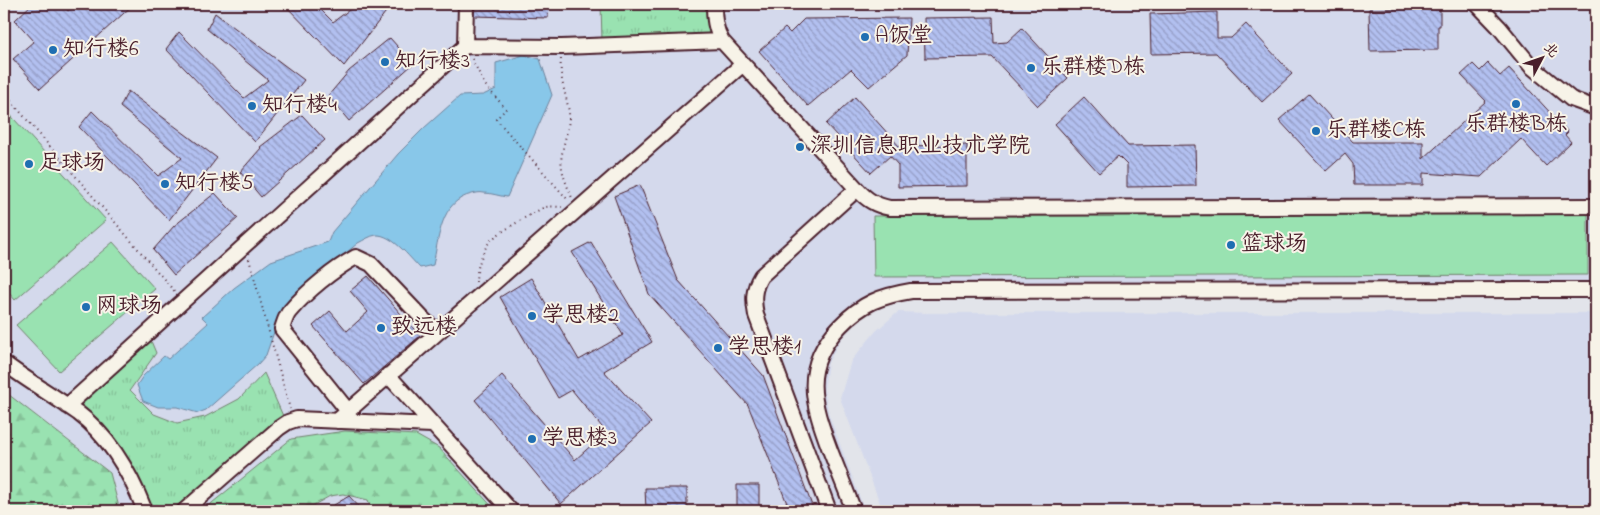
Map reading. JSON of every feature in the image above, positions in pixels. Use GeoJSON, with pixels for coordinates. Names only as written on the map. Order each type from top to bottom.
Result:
{"type":"FeatureCollection","features":[{"type":"Feature","properties":{"kind":"street"},"geometry":{"type":"LineString","coordinates":[[465,46],[466,4]]}},
{"type":"Feature","properties":{"kind":"street"},"geometry":{"type":"LineString","coordinates":[[714,4],[715,25],[722,41],[857,190],[872,203],[890,208],[1596,206]]}},
{"type":"Feature","properties":{"kind":"street"},"geometry":{"type":"LineString","coordinates":[[1477,4],[1531,66],[1572,100],[1596,108]]}},
{"type":"Feature","properties":{"kind":"street"},"geometry":{"type":"LineString","coordinates":[[67,406],[465,46],[562,47],[722,41]]}},
{"type":"Feature","properties":{"kind":"street"},"geometry":{"type":"LineString","coordinates":[[337,420],[743,64]]}},
{"type":"Feature","properties":{"kind":"street"},"geometry":{"type":"LineString","coordinates":[[829,511],[763,336],[756,315],[754,295],[756,285],[765,271],[857,190]]}},
{"type":"Feature","properties":{"kind":"street"},"geometry":{"type":"LineString","coordinates":[[348,411],[282,328],[288,312],[321,281],[356,257],[372,264],[432,328],[441,329]]}},
{"type":"Feature","properties":{"kind":"street"},"geometry":{"type":"LineString","coordinates":[[854,511],[820,422],[814,401],[813,382],[823,348],[832,334],[860,308],[890,294],[911,291],[1596,290]]}},
{"type":"Feature","properties":{"kind":"street"},"geometry":{"type":"LineString","coordinates":[[4,364],[50,393],[78,414],[107,442],[131,480],[145,511]]}},
{"type":"Feature","properties":{"kind":"street"},"geometry":{"type":"LineString","coordinates":[[388,375],[511,511]]}},
{"type":"Feature","properties":{"kind":"street"},"geometry":{"type":"LineString","coordinates":[[184,511],[279,428],[293,420],[432,424]]}},
{"type":"Feature","properties":{"kind":"path"},"geometry":{"type":"LineString","coordinates":[[465,46],[485,85],[506,110],[496,119],[576,210]]}},
{"type":"Feature","properties":{"kind":"path"},"geometry":{"type":"LineString","coordinates":[[562,47],[560,67],[569,113],[568,128],[561,156],[564,178],[576,210]]}},
{"type":"Feature","properties":{"kind":"path"},"geometry":{"type":"LineString","coordinates":[[4,93],[183,301]]}},
{"type":"Feature","properties":{"kind":"path"},"geometry":{"type":"LineString","coordinates":[[476,299],[476,276],[484,252],[492,239],[546,207],[562,207],[576,210]]}},
{"type":"Feature","properties":{"kind":"path"},"geometry":{"type":"LineString","coordinates":[[246,245],[293,420]]}},
{"type":"Feature","properties":{"kind":"shaded area","name":"深圳信息职业技术学院"},"geometry":{"type":"Polygon","coordinates":[[[4,4],[1596,4],[1596,291],[913,298],[893,301],[872,310],[857,321],[841,339],[828,363],[824,389],[829,415],[865,511],[120,511],[110,473],[4,391],[4,4]]]}},
{"type":"Feature","properties":{"kind":"shaded area"},"geometry":{"type":"Polygon","coordinates":[[[898,312],[1596,313],[1596,511],[883,511],[840,398],[851,361],[876,331],[898,312]]]}},
{"type":"Feature","properties":{"kind":"green space"},"geometry":{"type":"Polygon","coordinates":[[[601,4],[711,4],[712,38],[602,41],[601,4]]]}},
{"type":"Feature","properties":{"kind":"green space","name":"足球场"},"geometry":{"type":"Polygon","coordinates":[[[4,108],[106,220],[15,300],[4,287],[4,108]]]}},
{"type":"Feature","properties":{"kind":"green space","name":"篮球场"},"geometry":{"type":"Polygon","coordinates":[[[1588,214],[1588,275],[874,277],[873,216],[1588,214]]]}},
{"type":"Feature","properties":{"kind":"green space","name":"网球场"},"geometry":{"type":"Polygon","coordinates":[[[113,242],[155,289],[59,371],[16,325],[113,242]]]}},
{"type":"Feature","properties":{"kind":"green space"},"geometry":{"type":"Polygon","coordinates":[[[151,341],[156,353],[130,390],[154,414],[177,423],[205,417],[239,399],[264,373],[283,416],[173,511],[154,511],[131,464],[98,423],[78,403],[151,341]]]}},
{"type":"Feature","properties":{"kind":"green space"},"geometry":{"type":"Polygon","coordinates":[[[4,391],[110,473],[120,511],[4,511],[4,391]]]}},
{"type":"Feature","properties":{"kind":"green space"},"geometry":{"type":"Polygon","coordinates":[[[345,431],[416,435],[439,448],[496,511],[372,511],[368,500],[343,494],[330,496],[303,511],[202,511],[291,439],[345,431]]]}},
{"type":"Feature","properties":{"kind":"water"},"geometry":{"type":"Polygon","coordinates":[[[524,55],[540,59],[552,95],[507,197],[489,193],[478,193],[461,198],[453,204],[443,222],[433,265],[420,268],[400,247],[388,238],[376,235],[369,237],[358,243],[289,300],[281,312],[266,355],[206,410],[198,413],[177,407],[158,407],[143,401],[137,385],[143,376],[164,356],[168,359],[208,323],[202,317],[234,288],[271,261],[328,242],[332,232],[398,154],[424,128],[460,96],[483,95],[496,89],[496,63],[524,55]]]}},
{"type":"Feature","properties":{"kind":"building","name":"知行楼6"},"geometry":{"type":"Polygon","coordinates":[[[32,4],[62,4],[68,11],[76,4],[134,4],[40,89],[13,59],[34,41],[15,20],[32,4]]]}},
{"type":"Feature","properties":{"kind":"building"},"geometry":{"type":"Polygon","coordinates":[[[284,4],[315,4],[333,22],[357,4],[392,4],[344,66],[284,4]]]}},
{"type":"Feature","properties":{"kind":"building"},"geometry":{"type":"Polygon","coordinates":[[[475,4],[549,4],[548,18],[474,16],[475,4]]]}},
{"type":"Feature","properties":{"kind":"building","name":"乐群楼B栋"},"geometry":{"type":"Polygon","coordinates":[[[1440,8],[1438,50],[1370,51],[1369,9],[1440,8]]]}},
{"type":"Feature","properties":{"kind":"building","name":"乐群楼D栋"},"geometry":{"type":"Polygon","coordinates":[[[1217,12],[1217,38],[1231,38],[1246,24],[1292,74],[1262,102],[1216,53],[1151,54],[1150,14],[1217,12]]]}},
{"type":"Feature","properties":{"kind":"building","name":"知行楼4"},"geometry":{"type":"Polygon","coordinates":[[[215,13],[304,80],[255,142],[166,49],[179,32],[244,98],[268,80],[207,29],[215,13]]]}},
{"type":"Feature","properties":{"kind":"building","name":"乐群楼D栋"},"geometry":{"type":"Polygon","coordinates":[[[993,17],[994,43],[1007,42],[1022,28],[1068,78],[1038,106],[992,57],[925,58],[924,18],[993,17]]]}},
{"type":"Feature","properties":{"kind":"building"},"geometry":{"type":"Polygon","coordinates":[[[909,18],[907,55],[869,87],[851,69],[808,106],[759,51],[785,28],[790,33],[804,19],[909,18]]]}},
{"type":"Feature","properties":{"kind":"building"},"geometry":{"type":"Polygon","coordinates":[[[390,38],[413,64],[349,121],[328,96],[349,71],[390,38]]]}},
{"type":"Feature","properties":{"kind":"building"},"geometry":{"type":"Polygon","coordinates":[[[1488,63],[1500,76],[1509,68],[1568,132],[1565,135],[1571,142],[1546,166],[1521,139],[1481,177],[1423,173],[1423,185],[1354,185],[1353,164],[1345,154],[1326,171],[1279,120],[1309,94],[1353,142],[1423,142],[1423,159],[1486,101],[1461,75],[1473,64],[1480,71],[1488,63]]]}},
{"type":"Feature","properties":{"kind":"building","name":"知行楼5"},"geometry":{"type":"Polygon","coordinates":[[[128,91],[217,158],[169,220],[79,127],[92,111],[158,176],[182,158],[120,107],[128,91]]]}},
{"type":"Feature","properties":{"kind":"building"},"geometry":{"type":"Polygon","coordinates":[[[855,97],[899,146],[967,145],[967,186],[898,187],[898,165],[890,156],[871,173],[826,124],[855,97]]]}},
{"type":"Feature","properties":{"kind":"building","name":"乐群楼D栋"},"geometry":{"type":"Polygon","coordinates":[[[1084,97],[1128,146],[1195,145],[1196,186],[1127,187],[1127,165],[1118,156],[1099,173],[1055,124],[1084,97]]]}},
{"type":"Feature","properties":{"kind":"building"},"geometry":{"type":"Polygon","coordinates":[[[302,115],[325,140],[261,197],[240,172],[260,147],[302,115]]]}},
{"type":"Feature","properties":{"kind":"building","name":"学思楼1"},"geometry":{"type":"Polygon","coordinates":[[[640,185],[678,280],[763,375],[814,511],[790,511],[748,405],[649,294],[614,196],[640,185]]]}},
{"type":"Feature","properties":{"kind":"building"},"geometry":{"type":"Polygon","coordinates":[[[215,193],[238,218],[174,275],[153,250],[174,226],[215,193]]]}},
{"type":"Feature","properties":{"kind":"building"},"geometry":{"type":"Polygon","coordinates":[[[591,242],[652,342],[604,371],[651,423],[561,504],[475,400],[502,375],[575,460],[606,432],[572,390],[558,398],[500,297],[531,278],[579,360],[623,335],[572,252],[591,242]]]}},
{"type":"Feature","properties":{"kind":"building","name":"致远楼"},"geometry":{"type":"Polygon","coordinates":[[[368,276],[420,336],[364,384],[313,326],[330,311],[347,331],[368,312],[350,291],[368,276]]]}},
{"type":"Feature","properties":{"kind":"building"},"geometry":{"type":"Polygon","coordinates":[[[737,485],[759,485],[759,511],[737,511],[737,485]]]}},
{"type":"Feature","properties":{"kind":"building"},"geometry":{"type":"Polygon","coordinates":[[[645,488],[687,488],[687,511],[646,511],[645,488]]]}},
{"type":"Feature","properties":{"kind":"building"},"geometry":{"type":"Polygon","coordinates":[[[349,496],[363,511],[324,511],[349,496]]]}},
{"type":"Feature","properties":{"kind":"place","name":"A饭堂"},"geometry":{"type":"Point","coordinates":[865,37]}},
{"type":"Feature","properties":{"kind":"place","name":"知行楼6"},"geometry":{"type":"Point","coordinates":[53,50]}},
{"type":"Feature","properties":{"kind":"place","name":"知行楼3"},"geometry":{"type":"Point","coordinates":[385,62]}},
{"type":"Feature","properties":{"kind":"place","name":"乐群楼D栋"},"geometry":{"type":"Point","coordinates":[1031,68]}},
{"type":"Feature","properties":{"kind":"place","name":"乐群楼B栋"},"geometry":{"type":"Point","coordinates":[1516,104]}},
{"type":"Feature","properties":{"kind":"place","name":"知行楼4"},"geometry":{"type":"Point","coordinates":[252,106]}},
{"type":"Feature","properties":{"kind":"place","name":"乐群楼C栋"},"geometry":{"type":"Point","coordinates":[1316,131]}},
{"type":"Feature","properties":{"kind":"place","name":"深圳信息职业技术学院"},"geometry":{"type":"Point","coordinates":[800,147]}},
{"type":"Feature","properties":{"kind":"place","name":"足球场"},"geometry":{"type":"Point","coordinates":[29,164]}},
{"type":"Feature","properties":{"kind":"place","name":"知行楼5"},"geometry":{"type":"Point","coordinates":[165,184]}},
{"type":"Feature","properties":{"kind":"place","name":"篮球场"},"geometry":{"type":"Point","coordinates":[1231,245]}},
{"type":"Feature","properties":{"kind":"place","name":"网球场"},"geometry":{"type":"Point","coordinates":[86,307]}},
{"type":"Feature","properties":{"kind":"place","name":"学思楼2"},"geometry":{"type":"Point","coordinates":[532,316]}},
{"type":"Feature","properties":{"kind":"place","name":"致远楼"},"geometry":{"type":"Point","coordinates":[381,328]}},
{"type":"Feature","properties":{"kind":"place","name":"学思楼1"},"geometry":{"type":"Point","coordinates":[718,348]}},
{"type":"Feature","properties":{"kind":"place","name":"学思楼3"},"geometry":{"type":"Point","coordinates":[532,439]}}]}
